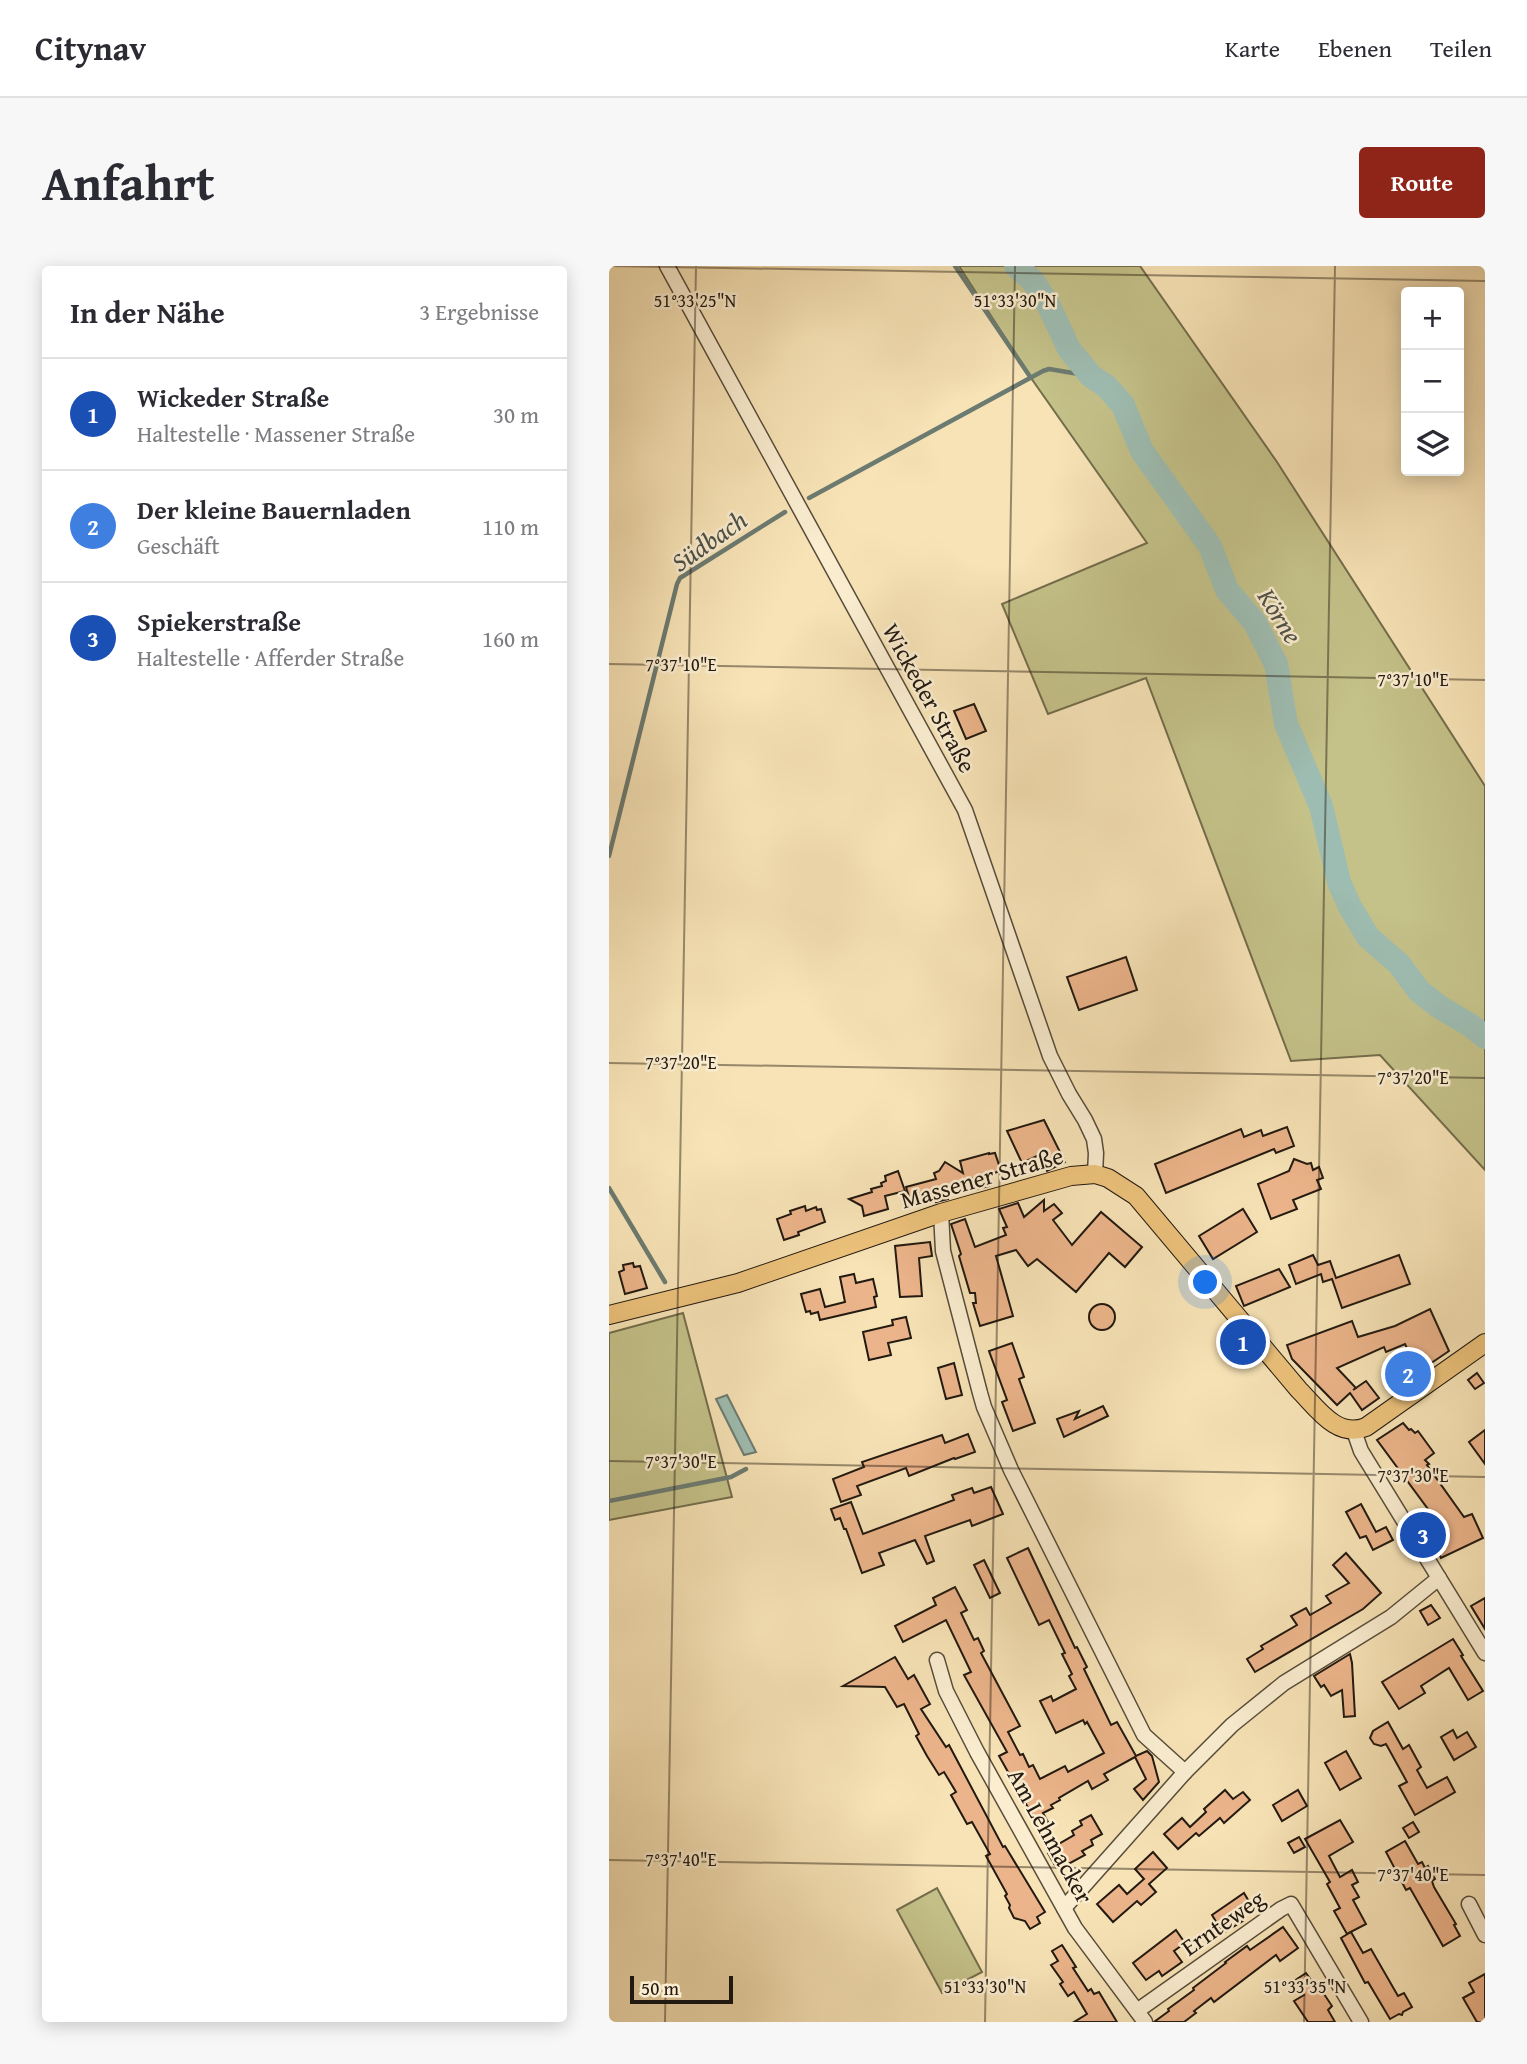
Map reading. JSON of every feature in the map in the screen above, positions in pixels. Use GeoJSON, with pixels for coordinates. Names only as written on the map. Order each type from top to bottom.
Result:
{"type":"FeatureCollection","features":[{"type":"Feature","properties":{"kind":"main road","name":"Massener Straße"},"geometry":{"type":"LineString","coordinates":[[609,1315],[738,1283],[941,1213],[1070,1176],[1095,1174],[1108,1178],[1136,1196],[1299,1390],[1327,1418],[1342,1429],[1353,1431]]}},
{"type":"Feature","properties":{"kind":"main road"},"geometry":{"type":"LineString","coordinates":[[1353,1431],[1375,1422],[1485,1343]]}},
{"type":"Feature","properties":{"kind":"street","name":"Wickeder Straße"},"geometry":{"type":"LineString","coordinates":[[667,266],[965,810],[1050,1056],[1094,1139],[1095,1174]]}},
{"type":"Feature","properties":{"kind":"street"},"geometry":{"type":"LineString","coordinates":[[941,1213],[943,1251],[980,1394],[1011,1470],[1144,1735],[1185,1772]]}},
{"type":"Feature","properties":{"kind":"street"},"geometry":{"type":"LineString","coordinates":[[1353,1431],[1361,1451],[1485,1653]]}},
{"type":"Feature","properties":{"kind":"street"},"geometry":{"type":"LineString","coordinates":[[1065,1908],[1185,1772],[1232,1725],[1283,1683],[1391,1617],[1439,1578]]}},
{"type":"Feature","properties":{"kind":"street","name":"Am Lehmacker"},"geometry":{"type":"LineString","coordinates":[[937,1660],[946,1691],[977,1752],[1075,1928],[1142,2017]]}},
{"type":"Feature","properties":{"kind":"street","name":"Ernteweg"},"geometry":{"type":"LineString","coordinates":[[1142,2017],[1291,1904],[1361,2022]]}},
{"type":"Feature","properties":{"kind":"street"},"geometry":{"type":"LineString","coordinates":[[1469,1904],[1485,1935]]}},
{"type":"Feature","properties":{"kind":"shaded area"},"geometry":{"type":"Polygon","coordinates":[[[959,266],[1140,266],[1277,462],[1485,786],[1485,1170],[1380,1055],[1291,1061],[1146,678],[1048,714],[1002,604],[1147,543],[1031,378],[959,266]]]}},
{"type":"Feature","properties":{"kind":"shaded area"},"geometry":{"type":"Polygon","coordinates":[[[683,1313],[732,1497],[609,1520],[609,1333],[683,1313]]]}},
{"type":"Feature","properties":{"kind":"shaded area"},"geometry":{"type":"Polygon","coordinates":[[[937,1888],[982,1972],[942,1993],[897,1910],[937,1888]]]}},
{"type":"Feature","properties":{"kind":"water"},"geometry":{"type":"Polygon","coordinates":[[[727,1395],[756,1452],[744,1455],[716,1399],[727,1395]]]}},
{"type":"Feature","properties":{"kind":"building"},"geometry":{"type":"Polygon","coordinates":[[[974,704],[986,731],[966,739],[954,711],[974,704]]]}},
{"type":"Feature","properties":{"kind":"building"},"geometry":{"type":"Polygon","coordinates":[[[1126,957],[1137,990],[1079,1010],[1067,977],[1126,957]]]}},
{"type":"Feature","properties":{"kind":"building"},"geometry":{"type":"Polygon","coordinates":[[[1044,1120],[1065,1162],[1047,1171],[1039,1155],[1022,1163],[1007,1131],[1044,1120]]]}},
{"type":"Feature","properties":{"kind":"building"},"geometry":{"type":"Polygon","coordinates":[[[1287,1127],[1294,1146],[1276,1153],[1274,1149],[1166,1193],[1155,1164],[1241,1129],[1244,1137],[1261,1130],[1263,1136],[1287,1127]]]}},
{"type":"Feature","properties":{"kind":"building"},"geometry":{"type":"Polygon","coordinates":[[[995,1153],[1001,1171],[986,1175],[989,1186],[977,1189],[974,1178],[945,1187],[948,1199],[936,1202],[935,1197],[911,1204],[906,1187],[936,1179],[934,1173],[939,1171],[945,1162],[963,1173],[960,1161],[995,1153]]]}},
{"type":"Feature","properties":{"kind":"building"},"geometry":{"type":"Polygon","coordinates":[[[1294,1159],[1311,1163],[1313,1170],[1319,1167],[1323,1178],[1317,1180],[1321,1189],[1293,1200],[1297,1209],[1271,1219],[1258,1184],[1289,1171],[1294,1159]]]}},
{"type":"Feature","properties":{"kind":"building"},"geometry":{"type":"Polygon","coordinates":[[[898,1171],[905,1191],[885,1196],[888,1209],[864,1216],[862,1206],[849,1199],[872,1192],[871,1189],[882,1186],[881,1183],[886,1181],[885,1176],[898,1171]]]}},
{"type":"Feature","properties":{"kind":"building"},"geometry":{"type":"Polygon","coordinates":[[[1044,1200],[1044,1211],[1054,1204],[1062,1213],[1053,1220],[1072,1245],[1101,1212],[1142,1247],[1125,1267],[1109,1253],[1076,1292],[1037,1259],[1028,1266],[1016,1250],[996,1256],[1013,1316],[980,1326],[973,1303],[976,1303],[975,1293],[970,1293],[951,1224],[965,1219],[975,1247],[1006,1235],[1003,1228],[1007,1227],[999,1209],[1018,1203],[1024,1217],[1044,1200]]]}},
{"type":"Feature","properties":{"kind":"building"},"geometry":{"type":"Polygon","coordinates":[[[805,1206],[806,1211],[816,1207],[817,1210],[821,1209],[825,1222],[784,1240],[777,1219],[805,1206]]]}},
{"type":"Feature","properties":{"kind":"building"},"geometry":{"type":"Polygon","coordinates":[[[1243,1209],[1257,1232],[1213,1259],[1199,1236],[1243,1209]]]}},
{"type":"Feature","properties":{"kind":"building"},"geometry":{"type":"Polygon","coordinates":[[[930,1242],[932,1256],[919,1258],[922,1296],[900,1297],[895,1246],[930,1242]]]}},
{"type":"Feature","properties":{"kind":"building"},"geometry":{"type":"Polygon","coordinates":[[[1313,1255],[1318,1265],[1330,1261],[1336,1278],[1399,1255],[1410,1284],[1342,1308],[1332,1279],[1323,1282],[1321,1274],[1296,1284],[1289,1265],[1313,1255]]]}},
{"type":"Feature","properties":{"kind":"building"},"geometry":{"type":"Polygon","coordinates":[[[633,1263],[634,1267],[640,1266],[647,1288],[625,1294],[619,1272],[624,1270],[623,1265],[633,1263]]]}},
{"type":"Feature","properties":{"kind":"building"},"geometry":{"type":"Polygon","coordinates":[[[1279,1269],[1290,1287],[1244,1306],[1236,1286],[1279,1269]]]}},
{"type":"Feature","properties":{"kind":"building"},"geometry":{"type":"Polygon","coordinates":[[[854,1274],[856,1283],[873,1279],[877,1296],[874,1297],[876,1307],[820,1320],[818,1312],[806,1312],[801,1294],[820,1289],[825,1307],[845,1302],[840,1277],[854,1274]]]}},
{"type":"Feature","properties":{"kind":"building"},"geometry":{"type":"Polygon","coordinates":[[[1102,1304],[1111,1308],[1115,1317],[1111,1326],[1102,1330],[1093,1326],[1089,1317],[1093,1308],[1102,1304]]]}},
{"type":"Feature","properties":{"kind":"building"},"geometry":{"type":"Polygon","coordinates":[[[1430,1309],[1449,1351],[1418,1372],[1405,1344],[1386,1352],[1384,1347],[1337,1368],[1356,1388],[1366,1381],[1379,1398],[1362,1410],[1350,1393],[1337,1405],[1292,1359],[1287,1345],[1352,1321],[1358,1337],[1395,1326],[1430,1309]]]}},
{"type":"Feature","properties":{"kind":"building"},"geometry":{"type":"Polygon","coordinates":[[[906,1317],[911,1338],[888,1343],[891,1355],[869,1360],[863,1332],[893,1325],[892,1320],[906,1317]]]}},
{"type":"Feature","properties":{"kind":"building"},"geometry":{"type":"Polygon","coordinates":[[[1012,1343],[1024,1377],[1019,1379],[1035,1423],[1013,1431],[1002,1402],[1007,1400],[989,1351],[1012,1343]]]}},
{"type":"Feature","properties":{"kind":"building"},"geometry":{"type":"Polygon","coordinates":[[[954,1363],[962,1395],[946,1399],[938,1368],[954,1363]]]}},
{"type":"Feature","properties":{"kind":"building"},"geometry":{"type":"Polygon","coordinates":[[[1477,1373],[1484,1383],[1475,1389],[1468,1380],[1477,1373]]]}},
{"type":"Feature","properties":{"kind":"building"},"geometry":{"type":"Polygon","coordinates":[[[1103,1406],[1108,1416],[1064,1437],[1057,1419],[1079,1411],[1075,1419],[1103,1406]]]}},
{"type":"Feature","properties":{"kind":"building"},"geometry":{"type":"Polygon","coordinates":[[[1403,1423],[1409,1430],[1415,1433],[1418,1431],[1434,1453],[1425,1460],[1429,1464],[1427,1465],[1464,1517],[1472,1514],[1483,1538],[1441,1558],[1429,1534],[1442,1528],[1377,1440],[1403,1423]]]}},
{"type":"Feature","properties":{"kind":"building"},"geometry":{"type":"Polygon","coordinates":[[[1485,1430],[1485,1464],[1469,1442],[1485,1430]]]}},
{"type":"Feature","properties":{"kind":"building"},"geometry":{"type":"Polygon","coordinates":[[[968,1434],[975,1452],[909,1476],[906,1468],[857,1486],[861,1495],[841,1502],[833,1479],[864,1467],[862,1462],[942,1435],[945,1443],[968,1434]]]}},
{"type":"Feature","properties":{"kind":"building"},"geometry":{"type":"Polygon","coordinates":[[[991,1487],[1003,1514],[972,1526],[970,1520],[925,1536],[934,1561],[927,1564],[915,1540],[879,1553],[884,1565],[862,1573],[846,1529],[840,1518],[835,1520],[831,1509],[851,1502],[863,1534],[954,1500],[952,1495],[972,1488],[974,1493],[991,1487]]]}},
{"type":"Feature","properties":{"kind":"building"},"geometry":{"type":"Polygon","coordinates":[[[1361,1504],[1376,1532],[1386,1527],[1393,1540],[1373,1550],[1366,1536],[1360,1538],[1346,1512],[1361,1504]]]}},
{"type":"Feature","properties":{"kind":"building"},"geometry":{"type":"Polygon","coordinates":[[[1028,1548],[1075,1648],[1077,1647],[1087,1667],[1084,1669],[1111,1725],[1117,1722],[1136,1756],[1147,1751],[1152,1756],[1159,1782],[1143,1800],[1134,1789],[1146,1779],[1135,1757],[1104,1774],[1108,1780],[1092,1789],[1088,1781],[1059,1798],[1060,1800],[1051,1805],[1053,1808],[1043,1813],[1048,1822],[1039,1827],[999,1756],[1007,1752],[964,1675],[971,1672],[946,1620],[903,1642],[895,1626],[936,1605],[933,1598],[955,1587],[967,1610],[961,1613],[974,1640],[978,1638],[984,1651],[981,1653],[1020,1726],[1008,1732],[1029,1767],[1033,1765],[1040,1779],[1065,1766],[1068,1772],[1104,1753],[1087,1722],[1085,1724],[1083,1720],[1056,1733],[1040,1701],[1051,1696],[1053,1701],[1076,1689],[1062,1654],[1065,1653],[1049,1620],[1039,1625],[1007,1558],[1028,1548]]]}},
{"type":"Feature","properties":{"kind":"building"},"geometry":{"type":"Polygon","coordinates":[[[1346,1553],[1381,1593],[1363,1609],[1255,1672],[1247,1659],[1263,1649],[1261,1646],[1297,1625],[1291,1616],[1306,1608],[1310,1615],[1331,1603],[1326,1596],[1349,1583],[1333,1565],[1346,1553]]]}},
{"type":"Feature","properties":{"kind":"building"},"geometry":{"type":"Polygon","coordinates":[[[984,1560],[1000,1593],[990,1598],[974,1565],[984,1560]]]}},
{"type":"Feature","properties":{"kind":"building"},"geometry":{"type":"Polygon","coordinates":[[[1485,1598],[1485,1629],[1471,1606],[1485,1598]]]}},
{"type":"Feature","properties":{"kind":"building"},"geometry":{"type":"Polygon","coordinates":[[[1431,1605],[1440,1618],[1428,1625],[1420,1611],[1431,1605]]]}},
{"type":"Feature","properties":{"kind":"building"},"geometry":{"type":"Polygon","coordinates":[[[1453,1639],[1483,1691],[1468,1700],[1449,1668],[1421,1686],[1425,1693],[1399,1709],[1382,1682],[1453,1639]]]}},
{"type":"Feature","properties":{"kind":"building"},"geometry":{"type":"Polygon","coordinates":[[[1350,1654],[1355,1716],[1344,1717],[1342,1690],[1331,1696],[1314,1676],[1350,1654]]]}},
{"type":"Feature","properties":{"kind":"building"},"geometry":{"type":"Polygon","coordinates":[[[895,1657],[908,1679],[914,1675],[930,1704],[921,1709],[946,1747],[949,1745],[1003,1847],[1005,1846],[1045,1912],[1037,1917],[1040,1923],[1030,1929],[1025,1921],[1014,1918],[1005,1896],[1007,1894],[986,1856],[990,1854],[972,1822],[967,1824],[951,1795],[956,1792],[944,1772],[939,1775],[927,1756],[904,1704],[897,1707],[885,1687],[843,1686],[895,1657]]]}},
{"type":"Feature","properties":{"kind":"building"},"geometry":{"type":"Polygon","coordinates":[[[1388,1722],[1403,1749],[1409,1745],[1421,1767],[1417,1770],[1427,1788],[1447,1777],[1455,1792],[1415,1815],[1399,1786],[1407,1782],[1386,1744],[1374,1744],[1370,1738],[1373,1731],[1388,1722]]]}},
{"type":"Feature","properties":{"kind":"building"},"geometry":{"type":"Polygon","coordinates":[[[1453,1730],[1457,1738],[1467,1732],[1476,1747],[1454,1760],[1441,1737],[1453,1730]]]}},
{"type":"Feature","properties":{"kind":"building"},"geometry":{"type":"Polygon","coordinates":[[[1346,1751],[1361,1778],[1340,1790],[1325,1763],[1346,1751]]]}},
{"type":"Feature","properties":{"kind":"building"},"geometry":{"type":"Polygon","coordinates":[[[1225,1790],[1233,1799],[1243,1792],[1250,1800],[1224,1823],[1220,1818],[1199,1836],[1196,1833],[1178,1849],[1164,1834],[1182,1818],[1190,1827],[1206,1812],[1204,1809],[1225,1790]]]}},
{"type":"Feature","properties":{"kind":"building"},"geometry":{"type":"Polygon","coordinates":[[[1298,1790],[1307,1806],[1282,1821],[1273,1805],[1298,1790]]]}},
{"type":"Feature","properties":{"kind":"building"},"geometry":{"type":"Polygon","coordinates":[[[1091,1815],[1102,1834],[1091,1840],[1093,1845],[1082,1851],[1085,1855],[1063,1867],[1061,1864],[1056,1867],[1048,1853],[1074,1835],[1072,1831],[1082,1825],[1080,1821],[1091,1815]]]}},
{"type":"Feature","properties":{"kind":"building"},"geometry":{"type":"Polygon","coordinates":[[[1340,1820],[1353,1842],[1329,1856],[1340,1877],[1352,1870],[1358,1882],[1352,1885],[1359,1897],[1353,1900],[1366,1924],[1347,1934],[1334,1911],[1340,1908],[1327,1884],[1330,1882],[1305,1839],[1340,1820]]]}},
{"type":"Feature","properties":{"kind":"building"},"geometry":{"type":"Polygon","coordinates":[[[1413,1822],[1419,1832],[1409,1838],[1403,1828],[1413,1822]]]}},
{"type":"Feature","properties":{"kind":"building"},"geometry":{"type":"Polygon","coordinates":[[[1299,1837],[1305,1847],[1294,1853],[1288,1843],[1299,1837]]]}},
{"type":"Feature","properties":{"kind":"building"},"geometry":{"type":"Polygon","coordinates":[[[1405,1841],[1418,1864],[1422,1862],[1425,1868],[1428,1866],[1435,1879],[1432,1881],[1434,1887],[1456,1924],[1454,1925],[1460,1936],[1443,1946],[1410,1888],[1406,1890],[1386,1852],[1405,1841]]]}},
{"type":"Feature","properties":{"kind":"building"},"geometry":{"type":"Polygon","coordinates":[[[1153,1852],[1167,1868],[1149,1884],[1156,1892],[1141,1905],[1137,1901],[1113,1922],[1097,1904],[1119,1885],[1127,1894],[1144,1879],[1135,1869],[1153,1852]]]}},
{"type":"Feature","properties":{"kind":"building"},"geometry":{"type":"Polygon","coordinates":[[[1244,1893],[1251,1905],[1238,1913],[1243,1921],[1223,1933],[1212,1915],[1244,1893]]]}},
{"type":"Feature","properties":{"kind":"building"},"geometry":{"type":"Polygon","coordinates":[[[1283,1927],[1298,1948],[1280,1961],[1276,1955],[1214,2002],[1211,1998],[1184,2022],[1154,2022],[1225,1962],[1247,1946],[1250,1950],[1283,1927]]]}},
{"type":"Feature","properties":{"kind":"building"},"geometry":{"type":"Polygon","coordinates":[[[1176,1930],[1185,1943],[1174,1951],[1182,1962],[1162,1976],[1159,1971],[1146,1980],[1133,1963],[1176,1930]]]}},
{"type":"Feature","properties":{"kind":"building"},"geometry":{"type":"Polygon","coordinates":[[[1351,1932],[1363,1953],[1371,1949],[1398,1996],[1404,1993],[1412,2007],[1402,2015],[1390,2019],[1368,1982],[1365,1983],[1341,1938],[1351,1932]]]}},
{"type":"Feature","properties":{"kind":"building"},"geometry":{"type":"Polygon","coordinates":[[[1062,1945],[1088,1991],[1091,1989],[1094,1994],[1099,1992],[1117,2022],[1074,2022],[1087,2014],[1074,1992],[1068,1996],[1060,1984],[1063,1982],[1051,1965],[1058,1961],[1052,1951],[1062,1945]]]}},
{"type":"Feature","properties":{"kind":"building"},"geometry":{"type":"Polygon","coordinates":[[[1306,1973],[1332,2006],[1328,2010],[1335,2022],[1308,2022],[1294,2001],[1304,1995],[1294,1981],[1306,1973]]]}},
{"type":"Feature","properties":{"kind":"building"},"geometry":{"type":"Polygon","coordinates":[[[1485,1974],[1485,2022],[1477,2022],[1463,1998],[1474,1992],[1469,1983],[1485,1974]]]}},
{"type":"Feature","properties":{"kind":"waterway"},"geometry":{"type":"LineString","coordinates":[[955,266],[1031,378]]}},
{"type":"Feature","properties":{"kind":"waterway","name":"Körne"},"geometry":{"type":"LineString","coordinates":[[1016,266],[1033,281],[1048,304],[1069,349],[1091,376],[1106,386],[1123,405],[1142,451],[1210,546],[1227,590],[1255,623],[1276,664],[1286,724],[1321,806],[1339,882],[1368,937],[1399,964],[1419,991],[1485,1037]]}},
{"type":"Feature","properties":{"kind":"waterway","name":"Südbach"},"geometry":{"type":"LineString","coordinates":[[809,498],[1043,371],[1049,369],[1091,376]]}},
{"type":"Feature","properties":{"kind":"waterway","name":"Südbach"},"geometry":{"type":"LineString","coordinates":[[609,856],[680,578],[785,512]]}},
{"type":"Feature","properties":{"kind":"waterway","name":"Südbach"},"geometry":{"type":"LineString","coordinates":[[609,1188],[665,1282]]}},
{"type":"Feature","properties":{"kind":"waterway"},"geometry":{"type":"LineString","coordinates":[[609,1501],[731,1477],[746,1469]]}},
{"type":"Feature","properties":{"kind":"place","name":"Wickeder Straße"},"geometry":{"type":"Point","coordinates":[1243,1342]}},
{"type":"Feature","properties":{"kind":"place","name":"Der kleine Bauernladen"},"geometry":{"type":"Point","coordinates":[1408,1374]}},
{"type":"Feature","properties":{"kind":"place","name":"Spiekerstraße"},"geometry":{"type":"Point","coordinates":[1423,1535]}}]}
